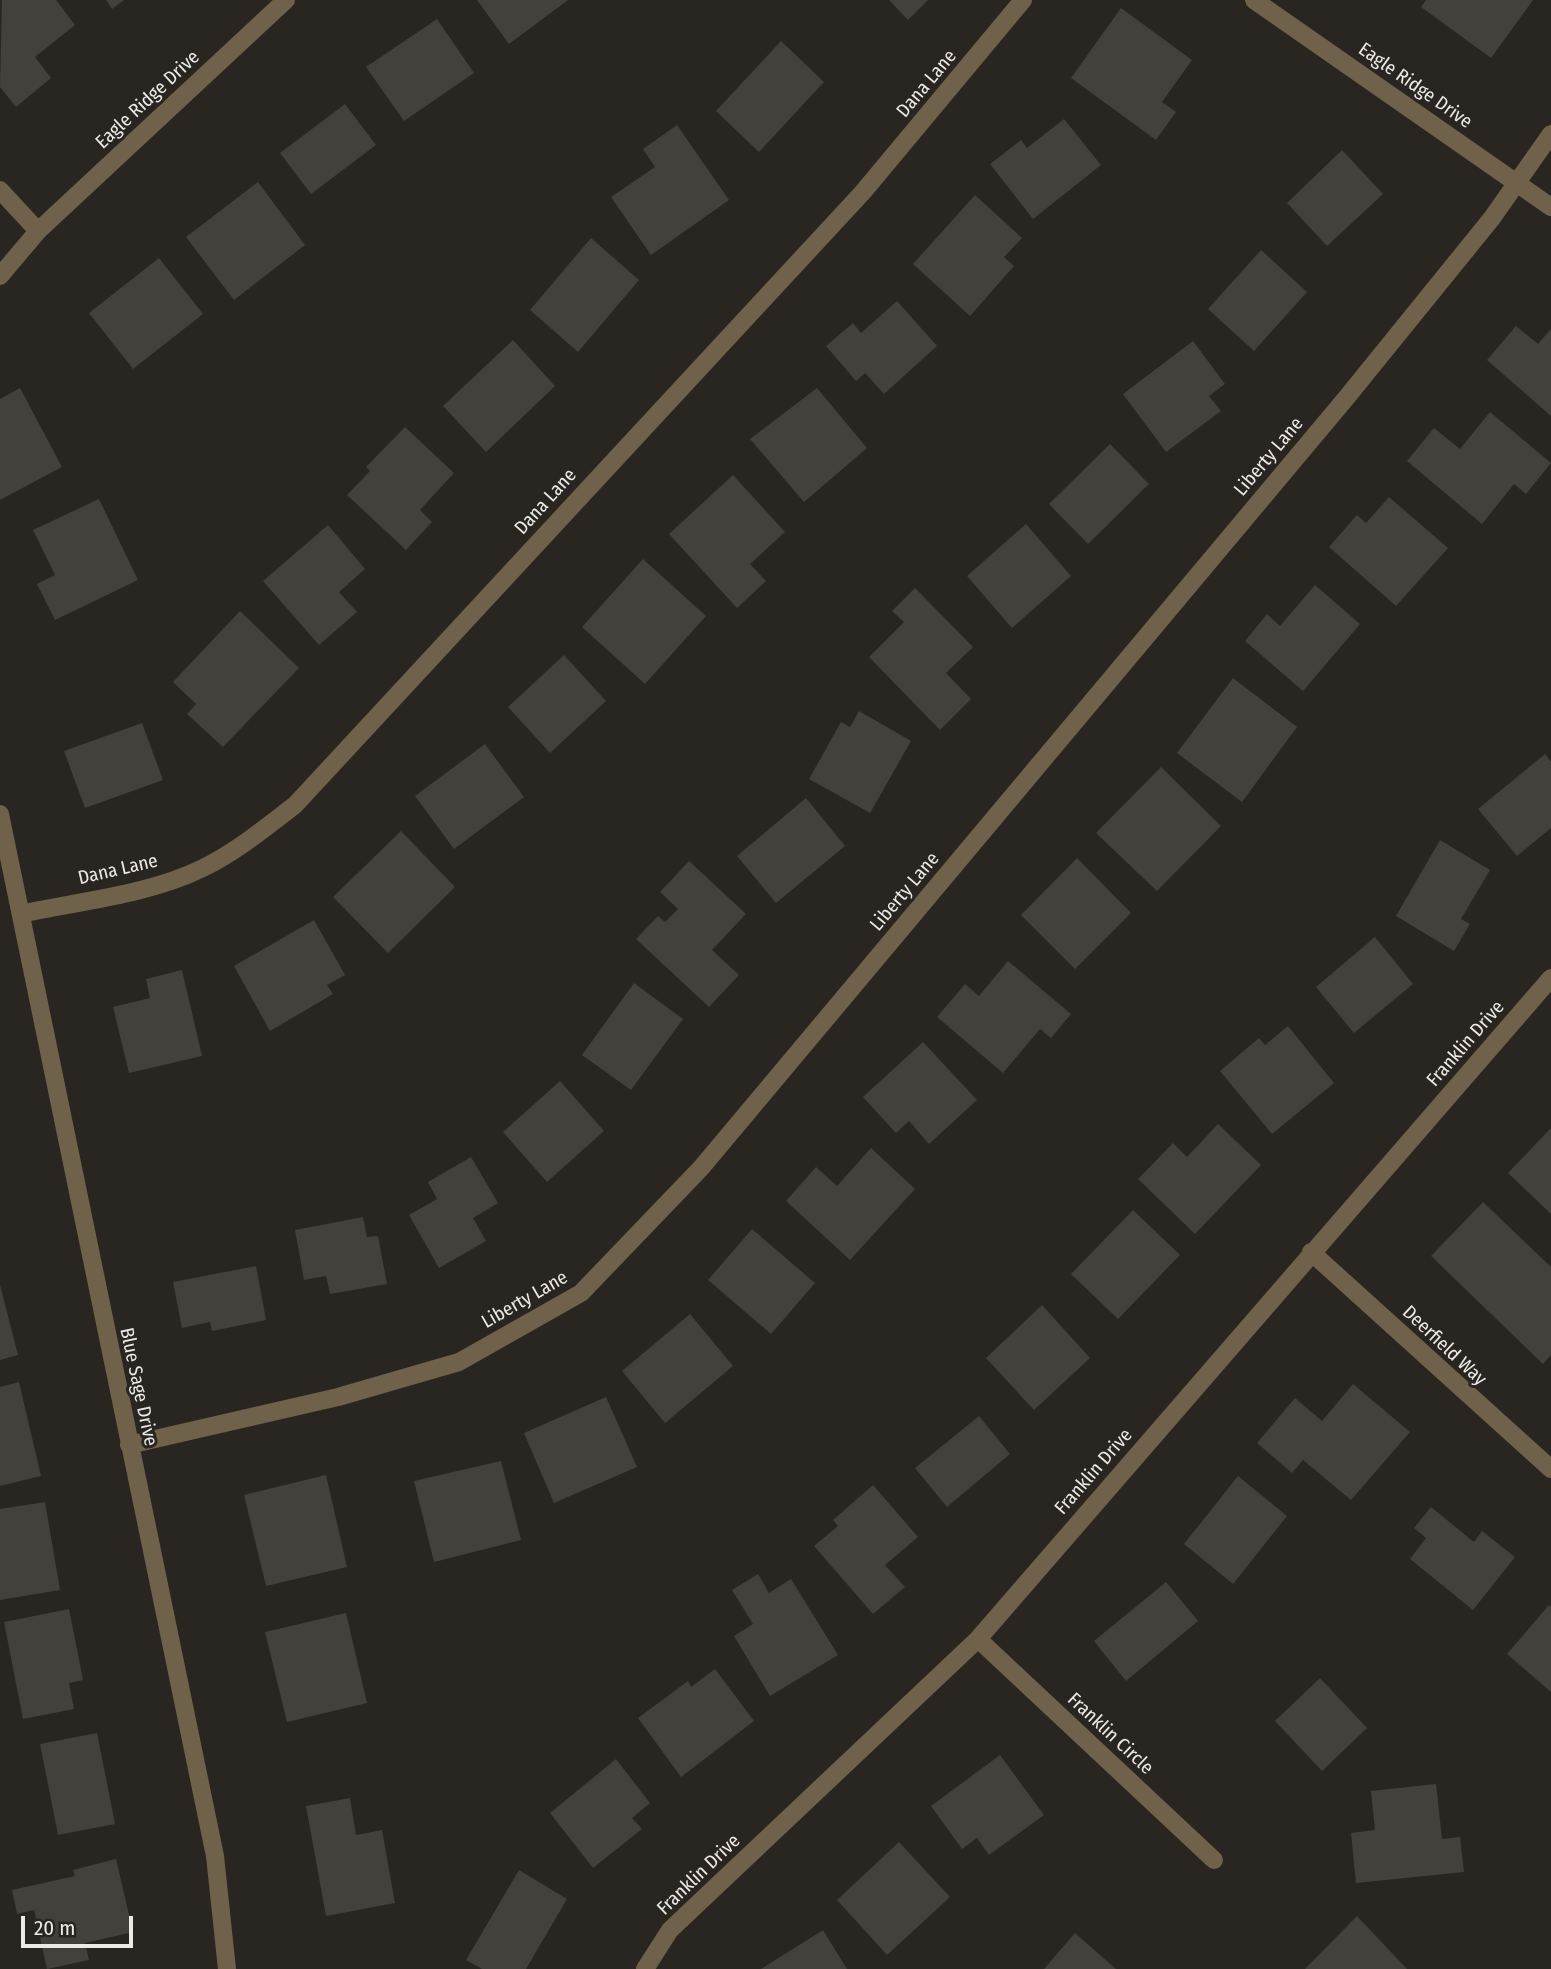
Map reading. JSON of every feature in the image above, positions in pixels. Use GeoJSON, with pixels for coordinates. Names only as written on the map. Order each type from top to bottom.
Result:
{"type":"FeatureCollection","features":[{"type":"Feature","properties":{"kind":"street","name":"Eagle Ridge Drive"},"geometry":{"type":"LineString","coordinates":[[0,276],[38,231],[286,0]]}},
{"type":"Feature","properties":{"kind":"street","name":"Dana Lane"},"geometry":{"type":"LineString","coordinates":[[21,914],[161,884],[203,868],[249,840],[295,805],[863,192],[1023,0]]}},
{"type":"Feature","properties":{"kind":"street","name":"Eagle Ridge Drive"},"geometry":{"type":"LineString","coordinates":[[1254,0],[1551,206]]}},
{"type":"Feature","properties":{"kind":"street","name":"Liberty Lane"},"geometry":{"type":"LineString","coordinates":[[129,1445],[338,1397],[459,1362],[581,1293],[701,1168],[1338,407],[1492,218],[1551,134]]}},
{"type":"Feature","properties":{"kind":"street"},"geometry":{"type":"LineString","coordinates":[[0,190],[38,231]]}},
{"type":"Feature","properties":{"kind":"street","name":"Eagle Ridge Drive"},"geometry":{"type":"LineString","coordinates":[[0,258],[38,231]]}},
{"type":"Feature","properties":{"kind":"street","name":"Blue Sage Drive"},"geometry":{"type":"LineString","coordinates":[[0,814],[215,1856],[227,1969]]}},
{"type":"Feature","properties":{"kind":"street","name":"Franklin Drive"},"geometry":{"type":"LineString","coordinates":[[645,1969],[670,1930],[978,1639],[1551,978]]}},
{"type":"Feature","properties":{"kind":"street","name":"Deerfield Way"},"geometry":{"type":"LineString","coordinates":[[1311,1252],[1551,1469]]}},
{"type":"Feature","properties":{"kind":"street","name":"Franklin Circle"},"geometry":{"type":"LineString","coordinates":[[978,1639],[1213,1860]]}},
{"type":"Feature","properties":{"kind":"building"},"geometry":{"type":"Polygon","coordinates":[[[2,0],[56,0],[75,25],[35,57],[51,78],[16,107],[0,87],[2,0]]]}},
{"type":"Feature","properties":{"kind":"building"},"geometry":{"type":"Polygon","coordinates":[[[106,0],[124,0],[112,9],[106,0]]]}},
{"type":"Feature","properties":{"kind":"building"},"geometry":{"type":"Polygon","coordinates":[[[477,0],[568,0],[509,44],[477,0]]]}},
{"type":"Feature","properties":{"kind":"building"},"geometry":{"type":"Polygon","coordinates":[[[889,0],[928,0],[908,20],[889,0]]]}},
{"type":"Feature","properties":{"kind":"building"},"geometry":{"type":"Polygon","coordinates":[[[1426,0],[1533,0],[1491,58],[1421,7],[1426,0]]]}},
{"type":"Feature","properties":{"kind":"building"},"geometry":{"type":"Polygon","coordinates":[[[1121,8],[1192,60],[1162,102],[1176,112],[1156,140],[1071,78],[1121,8]]]}},
{"type":"Feature","properties":{"kind":"building"},"geometry":{"type":"Polygon","coordinates":[[[437,19],[474,73],[404,121],[366,67],[437,19]]]}},
{"type":"Feature","properties":{"kind":"building"},"geometry":{"type":"Polygon","coordinates":[[[781,41],[824,82],[759,152],[716,111],[781,41]]]}},
{"type":"Feature","properties":{"kind":"building"},"geometry":{"type":"Polygon","coordinates":[[[345,104],[376,145],[311,194],[280,153],[345,104]]]}},
{"type":"Feature","properties":{"kind":"building"},"geometry":{"type":"Polygon","coordinates":[[[1064,119],[1101,165],[1033,219],[990,164],[1021,140],[1027,148],[1064,119]]]}},
{"type":"Feature","properties":{"kind":"building"},"geometry":{"type":"Polygon","coordinates":[[[677,125],[729,200],[651,255],[611,197],[655,167],[643,149],[677,125]]]}},
{"type":"Feature","properties":{"kind":"building"},"geometry":{"type":"Polygon","coordinates":[[[1342,150],[1383,194],[1327,246],[1287,203],[1342,150]]]}},
{"type":"Feature","properties":{"kind":"building"},"geometry":{"type":"Polygon","coordinates":[[[258,182],[305,245],[234,300],[186,237],[258,182]]]}},
{"type":"Feature","properties":{"kind":"building"},"geometry":{"type":"Polygon","coordinates":[[[975,195],[1022,238],[1004,257],[1014,266],[970,316],[913,264],[975,195]]]}},
{"type":"Feature","properties":{"kind":"building"},"geometry":{"type":"Polygon","coordinates":[[[591,238],[639,280],[578,352],[530,310],[591,238]]]}},
{"type":"Feature","properties":{"kind":"building"},"geometry":{"type":"Polygon","coordinates":[[[1261,250],[1307,292],[1254,351],[1208,309],[1261,250]]]}},
{"type":"Feature","properties":{"kind":"building"},"geometry":{"type":"Polygon","coordinates":[[[159,258],[203,314],[133,369],[89,313],[159,258]]]}},
{"type":"Feature","properties":{"kind":"building"},"geometry":{"type":"Polygon","coordinates":[[[897,301],[937,346],[884,394],[865,373],[856,381],[826,346],[853,323],[861,333],[897,301]]]}},
{"type":"Feature","properties":{"kind":"building"},"geometry":{"type":"Polygon","coordinates":[[[1516,326],[1538,344],[1551,329],[1551,416],[1487,360],[1516,326]]]}},
{"type":"Feature","properties":{"kind":"building"},"geometry":{"type":"Polygon","coordinates":[[[513,340],[555,386],[486,452],[443,406],[513,340]]]}},
{"type":"Feature","properties":{"kind":"building"},"geometry":{"type":"Polygon","coordinates":[[[1193,341],[1225,384],[1209,396],[1221,411],[1166,452],[1123,394],[1193,341]]]}},
{"type":"Feature","properties":{"kind":"building"},"geometry":{"type":"Polygon","coordinates":[[[20,388],[62,467],[0,500],[0,399],[20,388]]]}},
{"type":"Feature","properties":{"kind":"building"},"geometry":{"type":"Polygon","coordinates":[[[817,388],[867,448],[804,502],[750,439],[817,388]]]}},
{"type":"Feature","properties":{"kind":"building"},"geometry":{"type":"Polygon","coordinates":[[[1490,412],[1551,463],[1526,494],[1514,484],[1482,524],[1407,461],[1434,428],[1460,449],[1490,412]]]}},
{"type":"Feature","properties":{"kind":"building"},"geometry":{"type":"Polygon","coordinates":[[[405,427],[454,473],[420,510],[432,522],[406,550],[347,495],[370,471],[366,467],[405,427]]]}},
{"type":"Feature","properties":{"kind":"building"},"geometry":{"type":"Polygon","coordinates":[[[1110,444],[1149,484],[1088,544],[1049,504],[1110,444]]]}},
{"type":"Feature","properties":{"kind":"building"},"geometry":{"type":"Polygon","coordinates":[[[733,475],[785,532],[750,564],[766,581],[737,608],[669,534],[733,475]]]}},
{"type":"Feature","properties":{"kind":"building"},"geometry":{"type":"Polygon","coordinates":[[[1389,497],[1448,548],[1396,606],[1329,547],[1357,515],[1366,523],[1389,497]]]}},
{"type":"Feature","properties":{"kind":"building"},"geometry":{"type":"Polygon","coordinates":[[[99,499],[138,580],[55,620],[37,584],[55,575],[33,530],[99,499]]]}},
{"type":"Feature","properties":{"kind":"building"},"geometry":{"type":"Polygon","coordinates":[[[1026,524],[1071,576],[1012,628],[967,576],[1026,524]]]}},
{"type":"Feature","properties":{"kind":"building"},"geometry":{"type":"Polygon","coordinates":[[[328,525],[365,569],[339,592],[357,612],[319,645],[263,581],[328,525]]]}},
{"type":"Feature","properties":{"kind":"building"},"geometry":{"type":"Polygon","coordinates":[[[643,559],[706,616],[645,684],[582,627],[643,559]]]}},
{"type":"Feature","properties":{"kind":"building"},"geometry":{"type":"Polygon","coordinates":[[[1315,585],[1360,624],[1303,691],[1245,641],[1267,614],[1280,626],[1315,585]]]}},
{"type":"Feature","properties":{"kind":"building"},"geometry":{"type":"Polygon","coordinates":[[[915,588],[973,647],[946,673],[971,699],[940,730],[869,657],[904,622],[892,611],[915,588]]]}},
{"type":"Feature","properties":{"kind":"building"},"geometry":{"type":"Polygon","coordinates":[[[240,611],[299,668],[223,747],[187,714],[196,704],[173,682],[240,611]]]}},
{"type":"Feature","properties":{"kind":"building"},"geometry":{"type":"Polygon","coordinates":[[[564,655],[606,701],[550,753],[508,707],[564,655]]]}},
{"type":"Feature","properties":{"kind":"building"},"geometry":{"type":"Polygon","coordinates":[[[1233,678],[1297,727],[1242,802],[1177,753],[1233,678]]]}},
{"type":"Feature","properties":{"kind":"building"},"geometry":{"type":"Polygon","coordinates":[[[859,711],[911,741],[870,813],[809,779],[841,722],[850,727],[859,711]]]}},
{"type":"Feature","properties":{"kind":"building"},"geometry":{"type":"Polygon","coordinates":[[[142,723],[163,780],[85,808],[64,751],[142,723]]]}},
{"type":"Feature","properties":{"kind":"building"},"geometry":{"type":"Polygon","coordinates":[[[485,744],[524,797],[454,849],[415,796],[485,744]]]}},
{"type":"Feature","properties":{"kind":"building"},"geometry":{"type":"Polygon","coordinates":[[[1545,754],[1551,762],[1551,828],[1517,856],[1478,809],[1545,754]]]}},
{"type":"Feature","properties":{"kind":"building"},"geometry":{"type":"Polygon","coordinates":[[[1161,767],[1221,826],[1157,891],[1096,833],[1161,767]]]}},
{"type":"Feature","properties":{"kind":"building"},"geometry":{"type":"Polygon","coordinates":[[[806,798],[845,846],[776,903],[737,856],[806,798]]]}},
{"type":"Feature","properties":{"kind":"building"},"geometry":{"type":"Polygon","coordinates":[[[401,831],[455,887],[388,953],[333,897],[401,831]]]}},
{"type":"Feature","properties":{"kind":"building"},"geometry":{"type":"Polygon","coordinates":[[[1440,840],[1490,870],[1461,919],[1470,924],[1454,951],[1396,916],[1440,840]]]}},
{"type":"Feature","properties":{"kind":"building"},"geometry":{"type":"Polygon","coordinates":[[[1077,858],[1131,913],[1075,969],[1021,915],[1077,858]]]}},
{"type":"Feature","properties":{"kind":"building"},"geometry":{"type":"Polygon","coordinates":[[[689,861],[746,914],[712,950],[739,975],[709,1007],[636,939],[658,916],[665,922],[678,909],[660,892],[689,861]]]}},
{"type":"Feature","properties":{"kind":"building"},"geometry":{"type":"Polygon","coordinates":[[[314,920],[345,975],[327,985],[333,994],[270,1031],[234,966],[314,920]]]}},
{"type":"Feature","properties":{"kind":"building"},"geometry":{"type":"Polygon","coordinates":[[[1375,937],[1413,984],[1354,1033],[1316,987],[1375,937]]]}},
{"type":"Feature","properties":{"kind":"building"},"geometry":{"type":"Polygon","coordinates":[[[1008,961],[1071,1014],[1051,1038],[1040,1029],[1003,1073],[937,1017],[965,984],[979,996],[1008,961]]]}},
{"type":"Feature","properties":{"kind":"building"},"geometry":{"type":"Polygon","coordinates":[[[182,970],[202,1056],[129,1073],[113,1007],[150,998],[146,979],[182,970]]]}},
{"type":"Feature","properties":{"kind":"building"},"geometry":{"type":"Polygon","coordinates":[[[634,983],[683,1019],[631,1090],[582,1055],[634,983]]]}},
{"type":"Feature","properties":{"kind":"building"},"geometry":{"type":"Polygon","coordinates":[[[1288,1026],[1334,1083],[1272,1134],[1220,1071],[1259,1038],[1265,1045],[1288,1026]]]}},
{"type":"Feature","properties":{"kind":"building"},"geometry":{"type":"Polygon","coordinates":[[[923,1042],[977,1100],[929,1144],[909,1121],[896,1133],[863,1097],[923,1042]]]}},
{"type":"Feature","properties":{"kind":"building"},"geometry":{"type":"Polygon","coordinates":[[[560,1081],[604,1131],[547,1182],[503,1132],[560,1081]]]}},
{"type":"Feature","properties":{"kind":"building"},"geometry":{"type":"Polygon","coordinates":[[[1218,1124],[1261,1165],[1195,1234],[1138,1179],[1173,1143],[1187,1157],[1218,1124]]]}},
{"type":"Feature","properties":{"kind":"building"},"geometry":{"type":"Polygon","coordinates":[[[1551,1128],[1551,1214],[1508,1173],[1551,1128]]]}},
{"type":"Feature","properties":{"kind":"building"},"geometry":{"type":"Polygon","coordinates":[[[871,1148],[915,1189],[850,1260],[786,1201],[816,1167],[837,1186],[871,1148]]]}},
{"type":"Feature","properties":{"kind":"building"},"geometry":{"type":"Polygon","coordinates":[[[471,1157],[498,1203],[473,1218],[486,1241],[439,1268],[409,1215],[437,1199],[428,1182],[471,1157]]]}},
{"type":"Feature","properties":{"kind":"building"},"geometry":{"type":"Polygon","coordinates":[[[1483,1202],[1551,1267],[1551,1355],[1543,1364],[1431,1256],[1483,1202]]]}},
{"type":"Feature","properties":{"kind":"building"},"geometry":{"type":"Polygon","coordinates":[[[1133,1210],[1180,1255],[1118,1319],[1071,1274],[1133,1210]]]}},
{"type":"Feature","properties":{"kind":"building"},"geometry":{"type":"Polygon","coordinates":[[[363,1217],[367,1237],[378,1236],[387,1284],[330,1294],[326,1276],[304,1280],[295,1230],[363,1217]]]}},
{"type":"Feature","properties":{"kind":"building"},"geometry":{"type":"Polygon","coordinates":[[[752,1229],[815,1283],[771,1334],[708,1280],[752,1229]]]}},
{"type":"Feature","properties":{"kind":"building"},"geometry":{"type":"Polygon","coordinates":[[[256,1266],[266,1320],[212,1331],[210,1322],[182,1328],[173,1282],[256,1266]]]}},
{"type":"Feature","properties":{"kind":"building"},"geometry":{"type":"Polygon","coordinates":[[[0,1285],[18,1355],[0,1360],[0,1285]]]}},
{"type":"Feature","properties":{"kind":"building"},"geometry":{"type":"Polygon","coordinates":[[[1042,1305],[1090,1358],[1034,1410],[986,1358],[1042,1305]]]}},
{"type":"Feature","properties":{"kind":"building"},"geometry":{"type":"Polygon","coordinates":[[[690,1314],[733,1366],[665,1423],[622,1371],[690,1314]]]}},
{"type":"Feature","properties":{"kind":"building"},"geometry":{"type":"Polygon","coordinates":[[[19,1382],[41,1476],[0,1486],[0,1387],[19,1382]]]}},
{"type":"Feature","properties":{"kind":"building"},"geometry":{"type":"Polygon","coordinates":[[[1353,1384],[1410,1432],[1351,1500],[1303,1460],[1292,1473],[1257,1443],[1295,1398],[1322,1421],[1353,1384]]]}},
{"type":"Feature","properties":{"kind":"building"},"geometry":{"type":"Polygon","coordinates":[[[606,1397],[637,1467],[554,1503],[524,1433],[606,1397]]]}},
{"type":"Feature","properties":{"kind":"building"},"geometry":{"type":"Polygon","coordinates":[[[979,1416],[1010,1454],[947,1507],[915,1468],[979,1416]]]}},
{"type":"Feature","properties":{"kind":"building"},"geometry":{"type":"Polygon","coordinates":[[[501,1461],[521,1540],[434,1562],[414,1481],[501,1461]]]}},
{"type":"Feature","properties":{"kind":"building"},"geometry":{"type":"Polygon","coordinates":[[[326,1475],[347,1567],[266,1586],[244,1495],[326,1475]]]}},
{"type":"Feature","properties":{"kind":"building"},"geometry":{"type":"Polygon","coordinates":[[[1238,1476],[1287,1516],[1233,1584],[1184,1544],[1238,1476]]]}},
{"type":"Feature","properties":{"kind":"building"},"geometry":{"type":"Polygon","coordinates":[[[873,1485],[918,1537],[885,1565],[905,1587],[873,1614],[814,1546],[838,1526],[833,1520],[873,1485]]]}},
{"type":"Feature","properties":{"kind":"building"},"geometry":{"type":"Polygon","coordinates":[[[45,1502],[60,1590],[0,1600],[0,1509],[45,1502]]]}},
{"type":"Feature","properties":{"kind":"building"},"geometry":{"type":"Polygon","coordinates":[[[1431,1507],[1474,1542],[1482,1531],[1515,1557],[1473,1610],[1410,1559],[1426,1538],[1414,1528],[1431,1507]]]}},
{"type":"Feature","properties":{"kind":"building"},"geometry":{"type":"Polygon","coordinates":[[[758,1574],[769,1593],[791,1579],[838,1655],[770,1696],[734,1636],[753,1624],[732,1590],[758,1574]]]}},
{"type":"Feature","properties":{"kind":"building"},"geometry":{"type":"Polygon","coordinates":[[[1166,1582],[1198,1621],[1126,1681],[1094,1641],[1166,1582]]]}},
{"type":"Feature","properties":{"kind":"building"},"geometry":{"type":"Polygon","coordinates":[[[1549,1605],[1551,1607],[1551,1692],[1507,1654],[1549,1605]]]}},
{"type":"Feature","properties":{"kind":"building"},"geometry":{"type":"Polygon","coordinates":[[[69,1609],[83,1680],[69,1683],[74,1709],[23,1719],[4,1622],[69,1609]]]}},
{"type":"Feature","properties":{"kind":"building"},"geometry":{"type":"Polygon","coordinates":[[[346,1613],[367,1703],[287,1722],[265,1632],[346,1613]]]}},
{"type":"Feature","properties":{"kind":"building"},"geometry":{"type":"Polygon","coordinates":[[[715,1669],[754,1721],[681,1777],[638,1718],[688,1681],[691,1687],[715,1669]]]}},
{"type":"Feature","properties":{"kind":"building"},"geometry":{"type":"Polygon","coordinates":[[[1320,1678],[1367,1728],[1322,1771],[1275,1721],[1320,1678]]]}},
{"type":"Feature","properties":{"kind":"building"},"geometry":{"type":"Polygon","coordinates":[[[97,1733],[115,1824],[58,1835],[40,1744],[97,1733]]]}},
{"type":"Feature","properties":{"kind":"building"},"geometry":{"type":"Polygon","coordinates":[[[1000,1755],[1044,1815],[989,1855],[977,1838],[962,1849],[931,1806],[1000,1755]]]}},
{"type":"Feature","properties":{"kind":"building"},"geometry":{"type":"Polygon","coordinates":[[[616,1759],[650,1803],[632,1818],[642,1829],[593,1868],[550,1813],[616,1759]]]}},
{"type":"Feature","properties":{"kind":"building"},"geometry":{"type":"Polygon","coordinates":[[[1436,1784],[1442,1839],[1460,1837],[1464,1872],[1356,1883],[1351,1833],[1375,1830],[1371,1791],[1436,1784]]]}},
{"type":"Feature","properties":{"kind":"building"},"geometry":{"type":"Polygon","coordinates":[[[350,1798],[356,1835],[382,1830],[395,1903],[326,1916],[306,1806],[350,1798]]]}},
{"type":"Feature","properties":{"kind":"building"},"geometry":{"type":"Polygon","coordinates":[[[899,1842],[950,1897],[887,1955],[837,1900],[899,1842]]]}},
{"type":"Feature","properties":{"kind":"building"},"geometry":{"type":"Polygon","coordinates":[[[116,1859],[133,1932],[85,1943],[89,1960],[47,1969],[34,1910],[17,1914],[12,1890],[75,1876],[73,1870],[116,1859]]]}},
{"type":"Feature","properties":{"kind":"building"},"geometry":{"type":"Polygon","coordinates":[[[519,1870],[567,1899],[526,1969],[482,1969],[466,1960],[519,1870]]]}},
{"type":"Feature","properties":{"kind":"building"},"geometry":{"type":"Polygon","coordinates":[[[1357,1916],[1407,1969],[1305,1969],[1357,1916]]]}},
{"type":"Feature","properties":{"kind":"building"},"geometry":{"type":"Polygon","coordinates":[[[823,1930],[847,1969],[761,1969],[823,1930]]]}},
{"type":"Feature","properties":{"kind":"building"},"geometry":{"type":"Polygon","coordinates":[[[1075,1933],[1116,1969],[1044,1969],[1075,1933]]]}}]}
